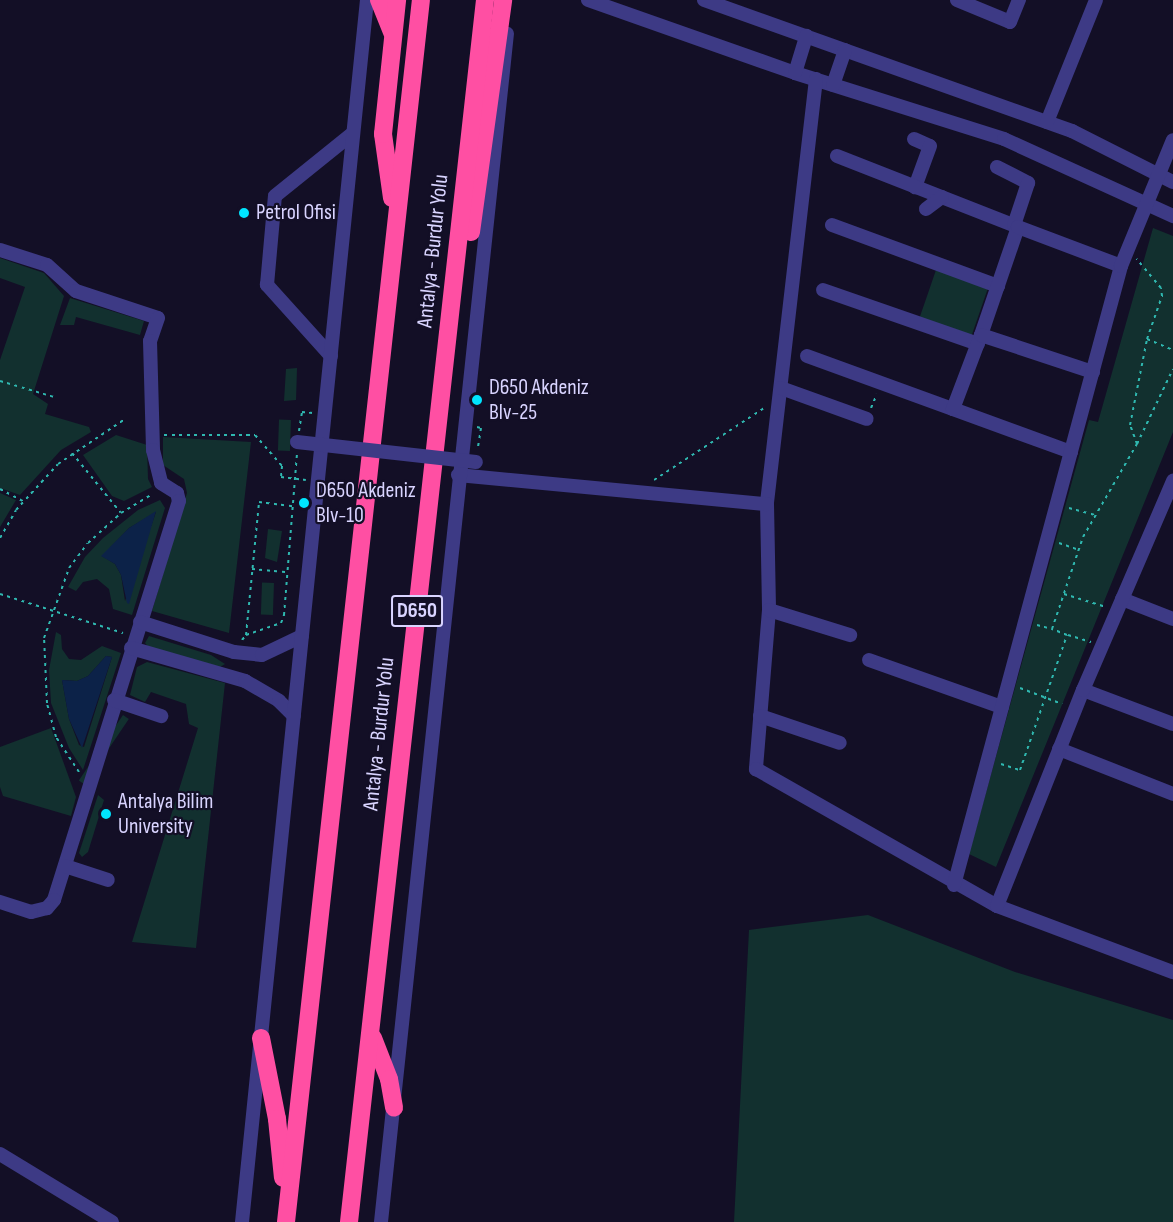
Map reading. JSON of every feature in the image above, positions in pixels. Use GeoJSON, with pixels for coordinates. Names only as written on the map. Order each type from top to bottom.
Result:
{"type":"FeatureCollection","features":[{"type":"Feature","properties":{"kind":"highway"},"geometry":{"type":"LineString","coordinates":[[379,0],[393,34]]}},
{"type":"Feature","properties":{"kind":"highway"},"geometry":{"type":"LineString","coordinates":[[396,225],[383,134],[397,0]]}},
{"type":"Feature","properties":{"kind":"highway","name":"Antalya - Burdur Yolu"},"geometry":{"type":"LineString","coordinates":[[286,1218],[421,0]]}},
{"type":"Feature","properties":{"kind":"highway","name":"Antalya - Burdur Yolu"},"geometry":{"type":"LineString","coordinates":[[349,1222],[484,0]]}},
{"type":"Feature","properties":{"kind":"highway"},"geometry":{"type":"LineString","coordinates":[[439,407],[455,346],[503,0]]}},
{"type":"Feature","properties":{"kind":"highway"},"geometry":{"type":"LineString","coordinates":[[370,1030],[388,1079],[394,1108]]}},
{"type":"Feature","properties":{"kind":"highway"},"geometry":{"type":"LineString","coordinates":[[261,1038],[276,1119],[286,1218]]}},
{"type":"Feature","properties":{"kind":"street"},"geometry":{"type":"LineString","coordinates":[[242,1222],[367,0]]}},
{"type":"Feature","properties":{"kind":"street"},"geometry":{"type":"LineString","coordinates":[[381,1222],[511,0]]}},
{"type":"Feature","properties":{"kind":"street"},"geometry":{"type":"LineString","coordinates":[[588,0],[795,73],[1004,139],[1145,201],[1173,216]]}},
{"type":"Feature","properties":{"kind":"street"},"geometry":{"type":"LineString","coordinates":[[704,0],[1047,122],[1173,182]]}},
{"type":"Feature","properties":{"kind":"street"},"geometry":{"type":"LineString","coordinates":[[957,0],[1010,22],[1019,0]]}},
{"type":"Feature","properties":{"kind":"street"},"geometry":{"type":"LineString","coordinates":[[1047,122],[1096,0]]}},
{"type":"Feature","properties":{"kind":"street"},"geometry":{"type":"LineString","coordinates":[[795,73],[806,36]]}},
{"type":"Feature","properties":{"kind":"street"},"geometry":{"type":"LineString","coordinates":[[833,85],[845,50]]}},
{"type":"Feature","properties":{"kind":"street"},"geometry":{"type":"LineString","coordinates":[[816,80],[767,504],[768,610],[756,769],[954,885],[997,906],[1173,972]]}},
{"type":"Feature","properties":{"kind":"street"},"geometry":{"type":"LineString","coordinates":[[331,356],[267,285],[275,196],[354,133]]}},
{"type":"Feature","properties":{"kind":"street"},"geometry":{"type":"LineString","coordinates":[[914,139],[930,146],[915,187]]}},
{"type":"Feature","properties":{"kind":"street"},"geometry":{"type":"LineString","coordinates":[[954,885],[1121,266],[1145,201],[1173,140]]}},
{"type":"Feature","properties":{"kind":"street"},"geometry":{"type":"LineString","coordinates":[[837,156],[1121,266]]}},
{"type":"Feature","properties":{"kind":"street"},"geometry":{"type":"LineString","coordinates":[[953,409],[998,286],[1028,183],[996,167]]}},
{"type":"Feature","properties":{"kind":"street"},"geometry":{"type":"LineString","coordinates":[[926,209],[942,197]]}},
{"type":"Feature","properties":{"kind":"street"},"geometry":{"type":"LineString","coordinates":[[832,225],[998,286]]}},
{"type":"Feature","properties":{"kind":"street"},"geometry":{"type":"LineString","coordinates":[[0,250],[47,266],[76,291],[158,318],[150,341],[153,450],[161,483],[177,493],[179,501],[114,700],[65,866],[47,908],[31,912],[0,902]]}},
{"type":"Feature","properties":{"kind":"street"},"geometry":{"type":"LineString","coordinates":[[823,290],[1093,372]]}},
{"type":"Feature","properties":{"kind":"street"},"geometry":{"type":"LineString","coordinates":[[807,356],[1071,452]]}},
{"type":"Feature","properties":{"kind":"street"},"geometry":{"type":"LineString","coordinates":[[780,393],[867,419]]}},
{"type":"Feature","properties":{"kind":"street"},"geometry":{"type":"LineString","coordinates":[[297,442],[476,462]]}},
{"type":"Feature","properties":{"kind":"street"},"geometry":{"type":"LineString","coordinates":[[459,475],[767,504]]}},
{"type":"Feature","properties":{"kind":"street"},"geometry":{"type":"LineString","coordinates":[[997,906],[1083,690],[1170,497],[1173,481]]}},
{"type":"Feature","properties":{"kind":"street"},"geometry":{"type":"LineString","coordinates":[[1120,605],[1173,619]]}},
{"type":"Feature","properties":{"kind":"street"},"geometry":{"type":"LineString","coordinates":[[768,610],[850,635]]}},
{"type":"Feature","properties":{"kind":"street"},"geometry":{"type":"LineString","coordinates":[[140,622],[234,652],[262,655],[302,636]]}},
{"type":"Feature","properties":{"kind":"street"},"geometry":{"type":"LineString","coordinates":[[133,642],[245,681],[279,701],[294,717]]}},
{"type":"Feature","properties":{"kind":"street"},"geometry":{"type":"LineString","coordinates":[[869,660],[1002,707]]}},
{"type":"Feature","properties":{"kind":"street"},"geometry":{"type":"LineString","coordinates":[[1083,690],[1173,724]]}},
{"type":"Feature","properties":{"kind":"street"},"geometry":{"type":"LineString","coordinates":[[114,700],[161,716]]}},
{"type":"Feature","properties":{"kind":"street"},"geometry":{"type":"LineString","coordinates":[[760,716],[840,743]]}},
{"type":"Feature","properties":{"kind":"street"},"geometry":{"type":"LineString","coordinates":[[1059,749],[1173,794]]}},
{"type":"Feature","properties":{"kind":"street"},"geometry":{"type":"LineString","coordinates":[[65,866],[108,880]]}},
{"type":"Feature","properties":{"kind":"street"},"geometry":{"type":"LineString","coordinates":[[0,1154],[42,1176],[112,1222]]}},
{"type":"Feature","properties":{"kind":"path"},"geometry":{"type":"LineString","coordinates":[[1128,247],[1161,288],[1160,310],[1147,339],[1130,425],[1137,444]]}},
{"type":"Feature","properties":{"kind":"path"},"geometry":{"type":"LineString","coordinates":[[1147,339],[1173,350]]}},
{"type":"Feature","properties":{"kind":"path"},"geometry":{"type":"LineString","coordinates":[[1102,646],[1052,629],[1079,550],[1095,515],[1137,444],[1173,369]]}},
{"type":"Feature","properties":{"kind":"path"},"geometry":{"type":"LineString","coordinates":[[0,381],[54,397]]}},
{"type":"Feature","properties":{"kind":"path"},"geometry":{"type":"LineString","coordinates":[[867,419],[881,383]]}},
{"type":"Feature","properties":{"kind":"path"},"geometry":{"type":"LineString","coordinates":[[636,492],[780,393]]}},
{"type":"Feature","properties":{"kind":"path"},"geometry":{"type":"LineString","coordinates":[[246,635],[281,623],[288,572],[297,442],[302,412]]}},
{"type":"Feature","properties":{"kind":"path"},"geometry":{"type":"LineString","coordinates":[[0,538],[23,501],[72,453],[126,419]]}},
{"type":"Feature","properties":{"kind":"path"},"geometry":{"type":"LineString","coordinates":[[476,462],[481,428]]}},
{"type":"Feature","properties":{"kind":"path"},"geometry":{"type":"LineString","coordinates":[[163,435],[255,435],[282,466],[280,477],[295,479]]}},
{"type":"Feature","properties":{"kind":"path"},"geometry":{"type":"LineString","coordinates":[[72,453],[121,513]]}},
{"type":"Feature","properties":{"kind":"path"},"geometry":{"type":"LineString","coordinates":[[0,489],[23,501]]}},
{"type":"Feature","properties":{"kind":"path"},"geometry":{"type":"LineString","coordinates":[[92,776],[74,769],[65,755],[47,703],[44,638],[51,610],[69,568],[104,526],[150,495],[177,493]]}},
{"type":"Feature","properties":{"kind":"path"},"geometry":{"type":"LineString","coordinates":[[234,652],[246,635],[259,502],[293,506]]}},
{"type":"Feature","properties":{"kind":"path"},"geometry":{"type":"LineString","coordinates":[[1057,505],[1095,515]]}},
{"type":"Feature","properties":{"kind":"path"},"geometry":{"type":"LineString","coordinates":[[1047,539],[1079,550]]}},
{"type":"Feature","properties":{"kind":"path"},"geometry":{"type":"LineString","coordinates":[[252,569],[288,572]]}},
{"type":"Feature","properties":{"kind":"path"},"geometry":{"type":"LineString","coordinates":[[0,594],[51,610],[133,642]]}},
{"type":"Feature","properties":{"kind":"path"},"geometry":{"type":"LineString","coordinates":[[1064,594],[1120,605]]}},
{"type":"Feature","properties":{"kind":"path"},"geometry":{"type":"LineString","coordinates":[[988,760],[1020,770],[1067,635]]}},
{"type":"Feature","properties":{"kind":"path"},"geometry":{"type":"LineString","coordinates":[[1008,684],[1075,709]]}},
{"type":"Feature","properties":{"kind":"green space"},"geometry":{"type":"Polygon","coordinates":[[[1153,228],[1173,236],[1173,432],[996,867],[969,854],[1089,420],[1098,422],[1153,228]]]}},
{"type":"Feature","properties":{"kind":"green space"},"geometry":{"type":"Polygon","coordinates":[[[0,258],[44,273],[64,296],[33,394],[48,404],[45,414],[89,427],[91,432],[61,450],[20,495],[0,488],[0,360],[25,287],[0,278],[0,258]]]}},
{"type":"Feature","properties":{"kind":"green space"},"geometry":{"type":"Polygon","coordinates":[[[936,270],[988,288],[972,335],[920,317],[936,270]]]}},
{"type":"Feature","properties":{"kind":"green space"},"geometry":{"type":"Polygon","coordinates":[[[70,298],[144,321],[140,335],[76,317],[74,325],[60,325],[70,298]]]}},
{"type":"Feature","properties":{"kind":"green space"},"geometry":{"type":"Polygon","coordinates":[[[297,368],[296,400],[284,401],[286,369],[297,368]]]}},
{"type":"Feature","properties":{"kind":"green space"},"geometry":{"type":"Polygon","coordinates":[[[279,420],[291,420],[290,451],[278,451],[279,420]]]}},
{"type":"Feature","properties":{"kind":"green space"},"geometry":{"type":"Polygon","coordinates":[[[116,435],[147,445],[148,479],[152,487],[124,501],[112,496],[83,455],[116,435]]]}},
{"type":"Feature","properties":{"kind":"green space"},"geometry":{"type":"Polygon","coordinates":[[[163,437],[251,442],[229,633],[152,611],[187,493],[184,479],[163,465],[163,437]]]}},
{"type":"Feature","properties":{"kind":"green space"},"geometry":{"type":"Polygon","coordinates":[[[0,493],[16,500],[0,527],[0,493]]]}},
{"type":"Feature","properties":{"kind":"green space"},"geometry":{"type":"Polygon","coordinates":[[[160,500],[165,508],[132,615],[113,609],[109,589],[97,579],[83,582],[76,591],[68,587],[85,557],[103,538],[138,510],[160,500]],[[156,512],[129,528],[102,556],[115,564],[121,575],[125,601],[156,512]]]}},
{"type":"Feature","properties":{"kind":"green space"},"geometry":{"type":"Polygon","coordinates":[[[268,529],[282,531],[277,562],[265,558],[268,529]]]}},
{"type":"Feature","properties":{"kind":"green space"},"geometry":{"type":"Polygon","coordinates":[[[262,583],[274,583],[273,615],[261,615],[262,583]]]}},
{"type":"Feature","properties":{"kind":"green space"},"geometry":{"type":"Polygon","coordinates":[[[56,632],[61,635],[62,649],[69,659],[81,660],[102,646],[121,653],[83,770],[69,748],[51,703],[49,670],[56,632]],[[106,656],[88,676],[77,681],[62,680],[69,719],[79,745],[84,747],[112,657],[106,656]]]}},
{"type":"Feature","properties":{"kind":"green space"},"geometry":{"type":"Polygon","coordinates":[[[149,636],[211,655],[225,664],[220,667],[150,649],[145,643],[149,636]]]}},
{"type":"Feature","properties":{"kind":"green space"},"geometry":{"type":"Polygon","coordinates":[[[147,662],[225,683],[196,948],[132,942],[198,728],[189,724],[186,704],[151,692],[145,702],[130,695],[137,667],[147,662]]]}},
{"type":"Feature","properties":{"kind":"green space"},"geometry":{"type":"Polygon","coordinates":[[[123,715],[129,719],[85,784],[79,780],[123,715]]]}},
{"type":"Feature","properties":{"kind":"green space"},"geometry":{"type":"Polygon","coordinates":[[[51,728],[76,797],[71,816],[3,796],[0,787],[0,747],[51,728]]]}},
{"type":"Feature","properties":{"kind":"green space"},"geometry":{"type":"Polygon","coordinates":[[[98,795],[104,800],[88,852],[82,857],[79,853],[98,795]]]}},
{"type":"Feature","properties":{"kind":"green space"},"geometry":{"type":"Polygon","coordinates":[[[868,915],[1015,972],[1173,1020],[1173,1222],[734,1222],[749,930],[868,915]]]}},
{"type":"Feature","properties":{"kind":"water"},"geometry":{"type":"Polygon","coordinates":[[[156,511],[129,604],[121,575],[115,564],[101,556],[129,528],[156,511]]]}},
{"type":"Feature","properties":{"kind":"water"},"geometry":{"type":"Polygon","coordinates":[[[106,656],[112,657],[82,748],[69,719],[62,680],[77,681],[88,676],[106,656]]]}},
{"type":"Feature","properties":{"kind":"place","name":"Petrol Ofisi"},"geometry":{"type":"Point","coordinates":[244,213]}},
{"type":"Feature","properties":{"kind":"place","name":"D650 Akdeniz Blv-25"},"geometry":{"type":"Point","coordinates":[477,400]}},
{"type":"Feature","properties":{"kind":"place","name":"D650 Akdeniz Blv-10"},"geometry":{"type":"Point","coordinates":[304,503]}},
{"type":"Feature","properties":{"kind":"place","name":"Antalya Bilim University"},"geometry":{"type":"Point","coordinates":[106,814]}}]}
